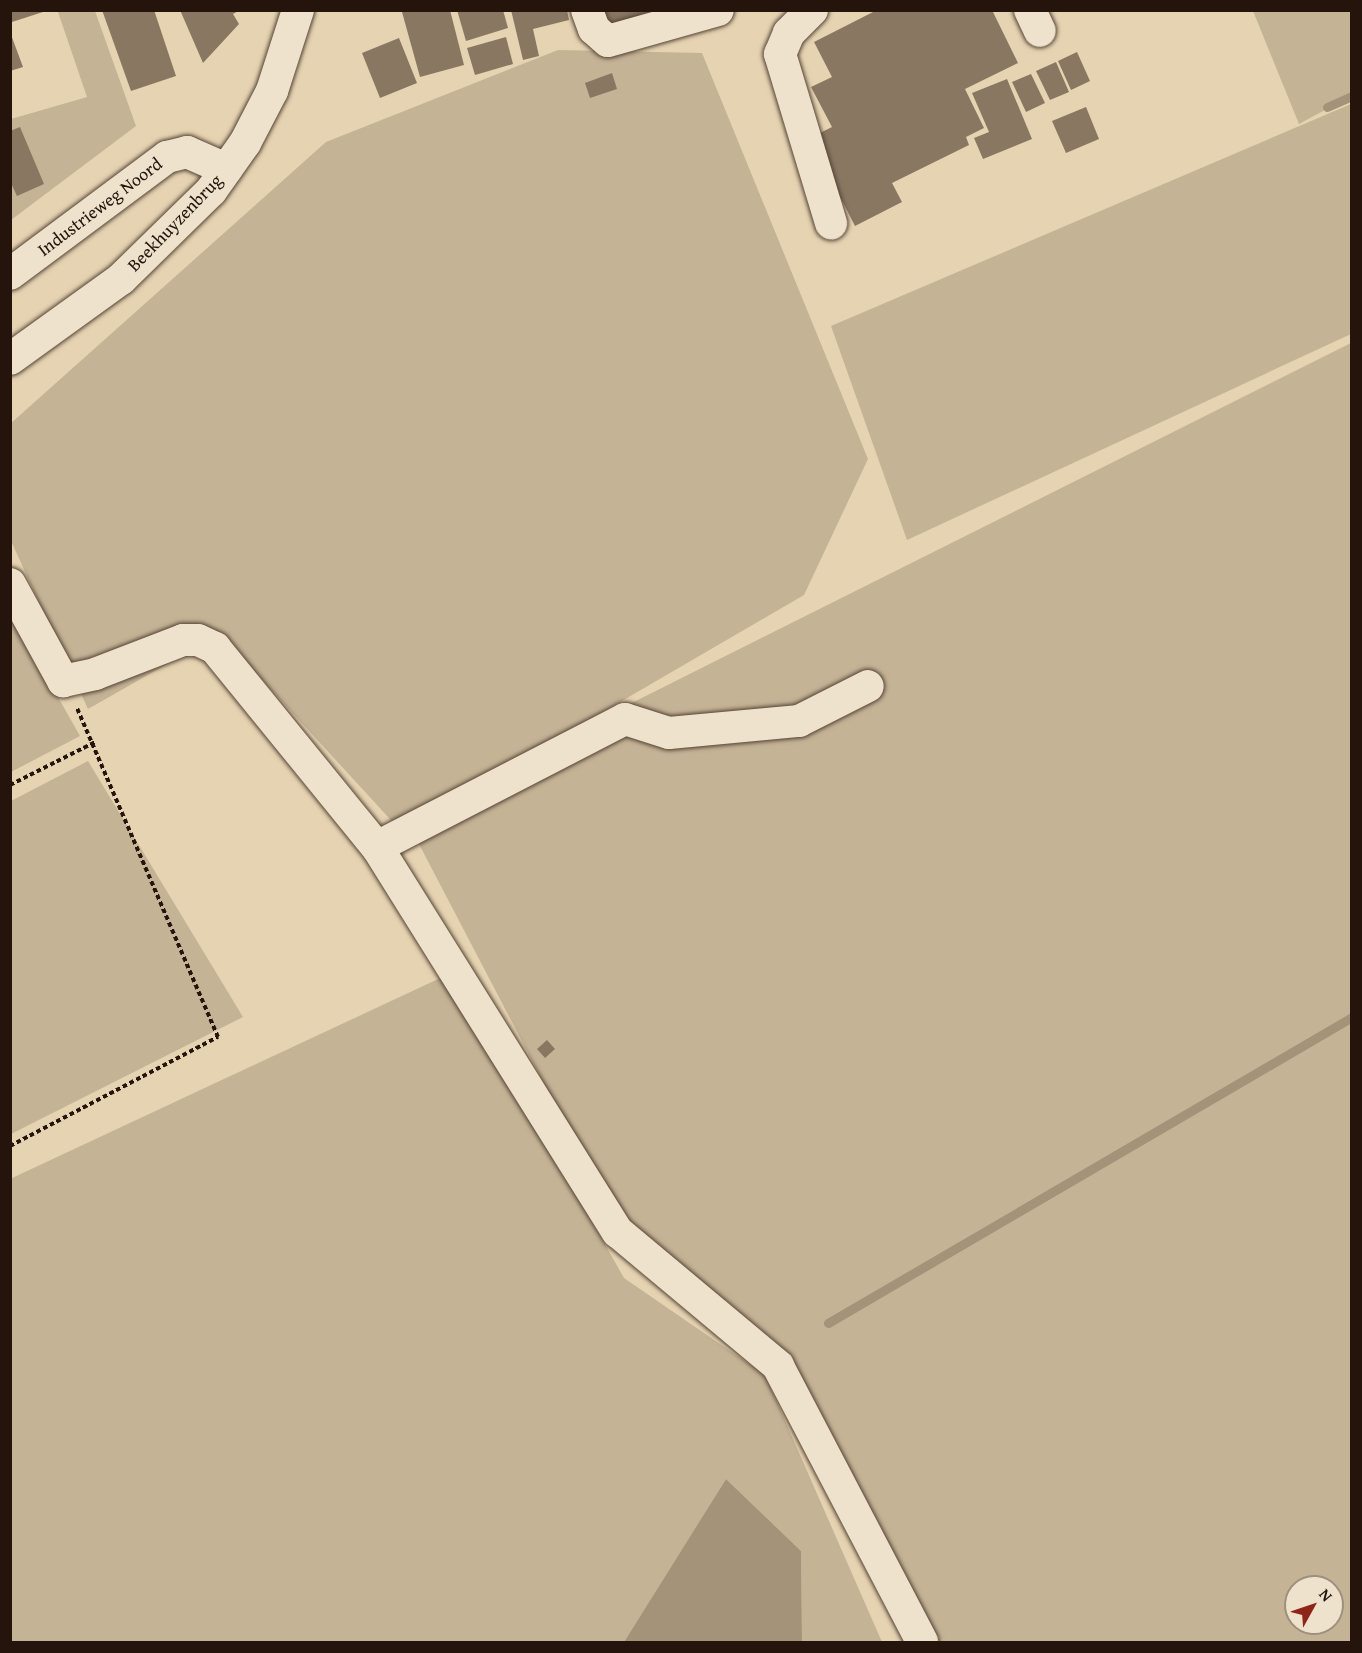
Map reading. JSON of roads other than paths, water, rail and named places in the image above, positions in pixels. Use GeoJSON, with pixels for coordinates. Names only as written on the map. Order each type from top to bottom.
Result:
{"type":"FeatureCollection","features":[{"type":"Feature","properties":{"kind":"street","name":"Beekhuyzenbrug"},"geometry":{"type":"LineString","coordinates":[[10,359],[121,279],[211,191],[272,91],[298,10]]}},
{"type":"Feature","properties":{"kind":"street"},"geometry":{"type":"LineString","coordinates":[[587,10],[594,29],[608,41],[718,10]]}},
{"type":"Feature","properties":{"kind":"street"},"geometry":{"type":"LineString","coordinates":[[812,10],[789,33],[780,54],[831,223]]}},
{"type":"Feature","properties":{"kind":"street","name":"Industrieweg Noord"},"geometry":{"type":"LineString","coordinates":[[10,274],[167,157],[187,152],[226,169]]}},
{"type":"Feature","properties":{"kind":"street"},"geometry":{"type":"LineString","coordinates":[[10,584],[63,681],[95,674],[183,640],[207,642],[377,847],[618,1232],[778,1366],[922,1642]]}},
{"type":"Feature","properties":{"kind":"street"},"geometry":{"type":"LineString","coordinates":[[377,847],[625,719],[669,733],[799,721],[868,686]]}},
{"type":"Feature","properties":{"kind":"waterway"},"geometry":{"type":"LineString","coordinates":[[1327,107],[1352,96]]}},
{"type":"Feature","properties":{"kind":"waterway"},"geometry":{"type":"LineString","coordinates":[[828,1323],[1352,1017]]}}]}
